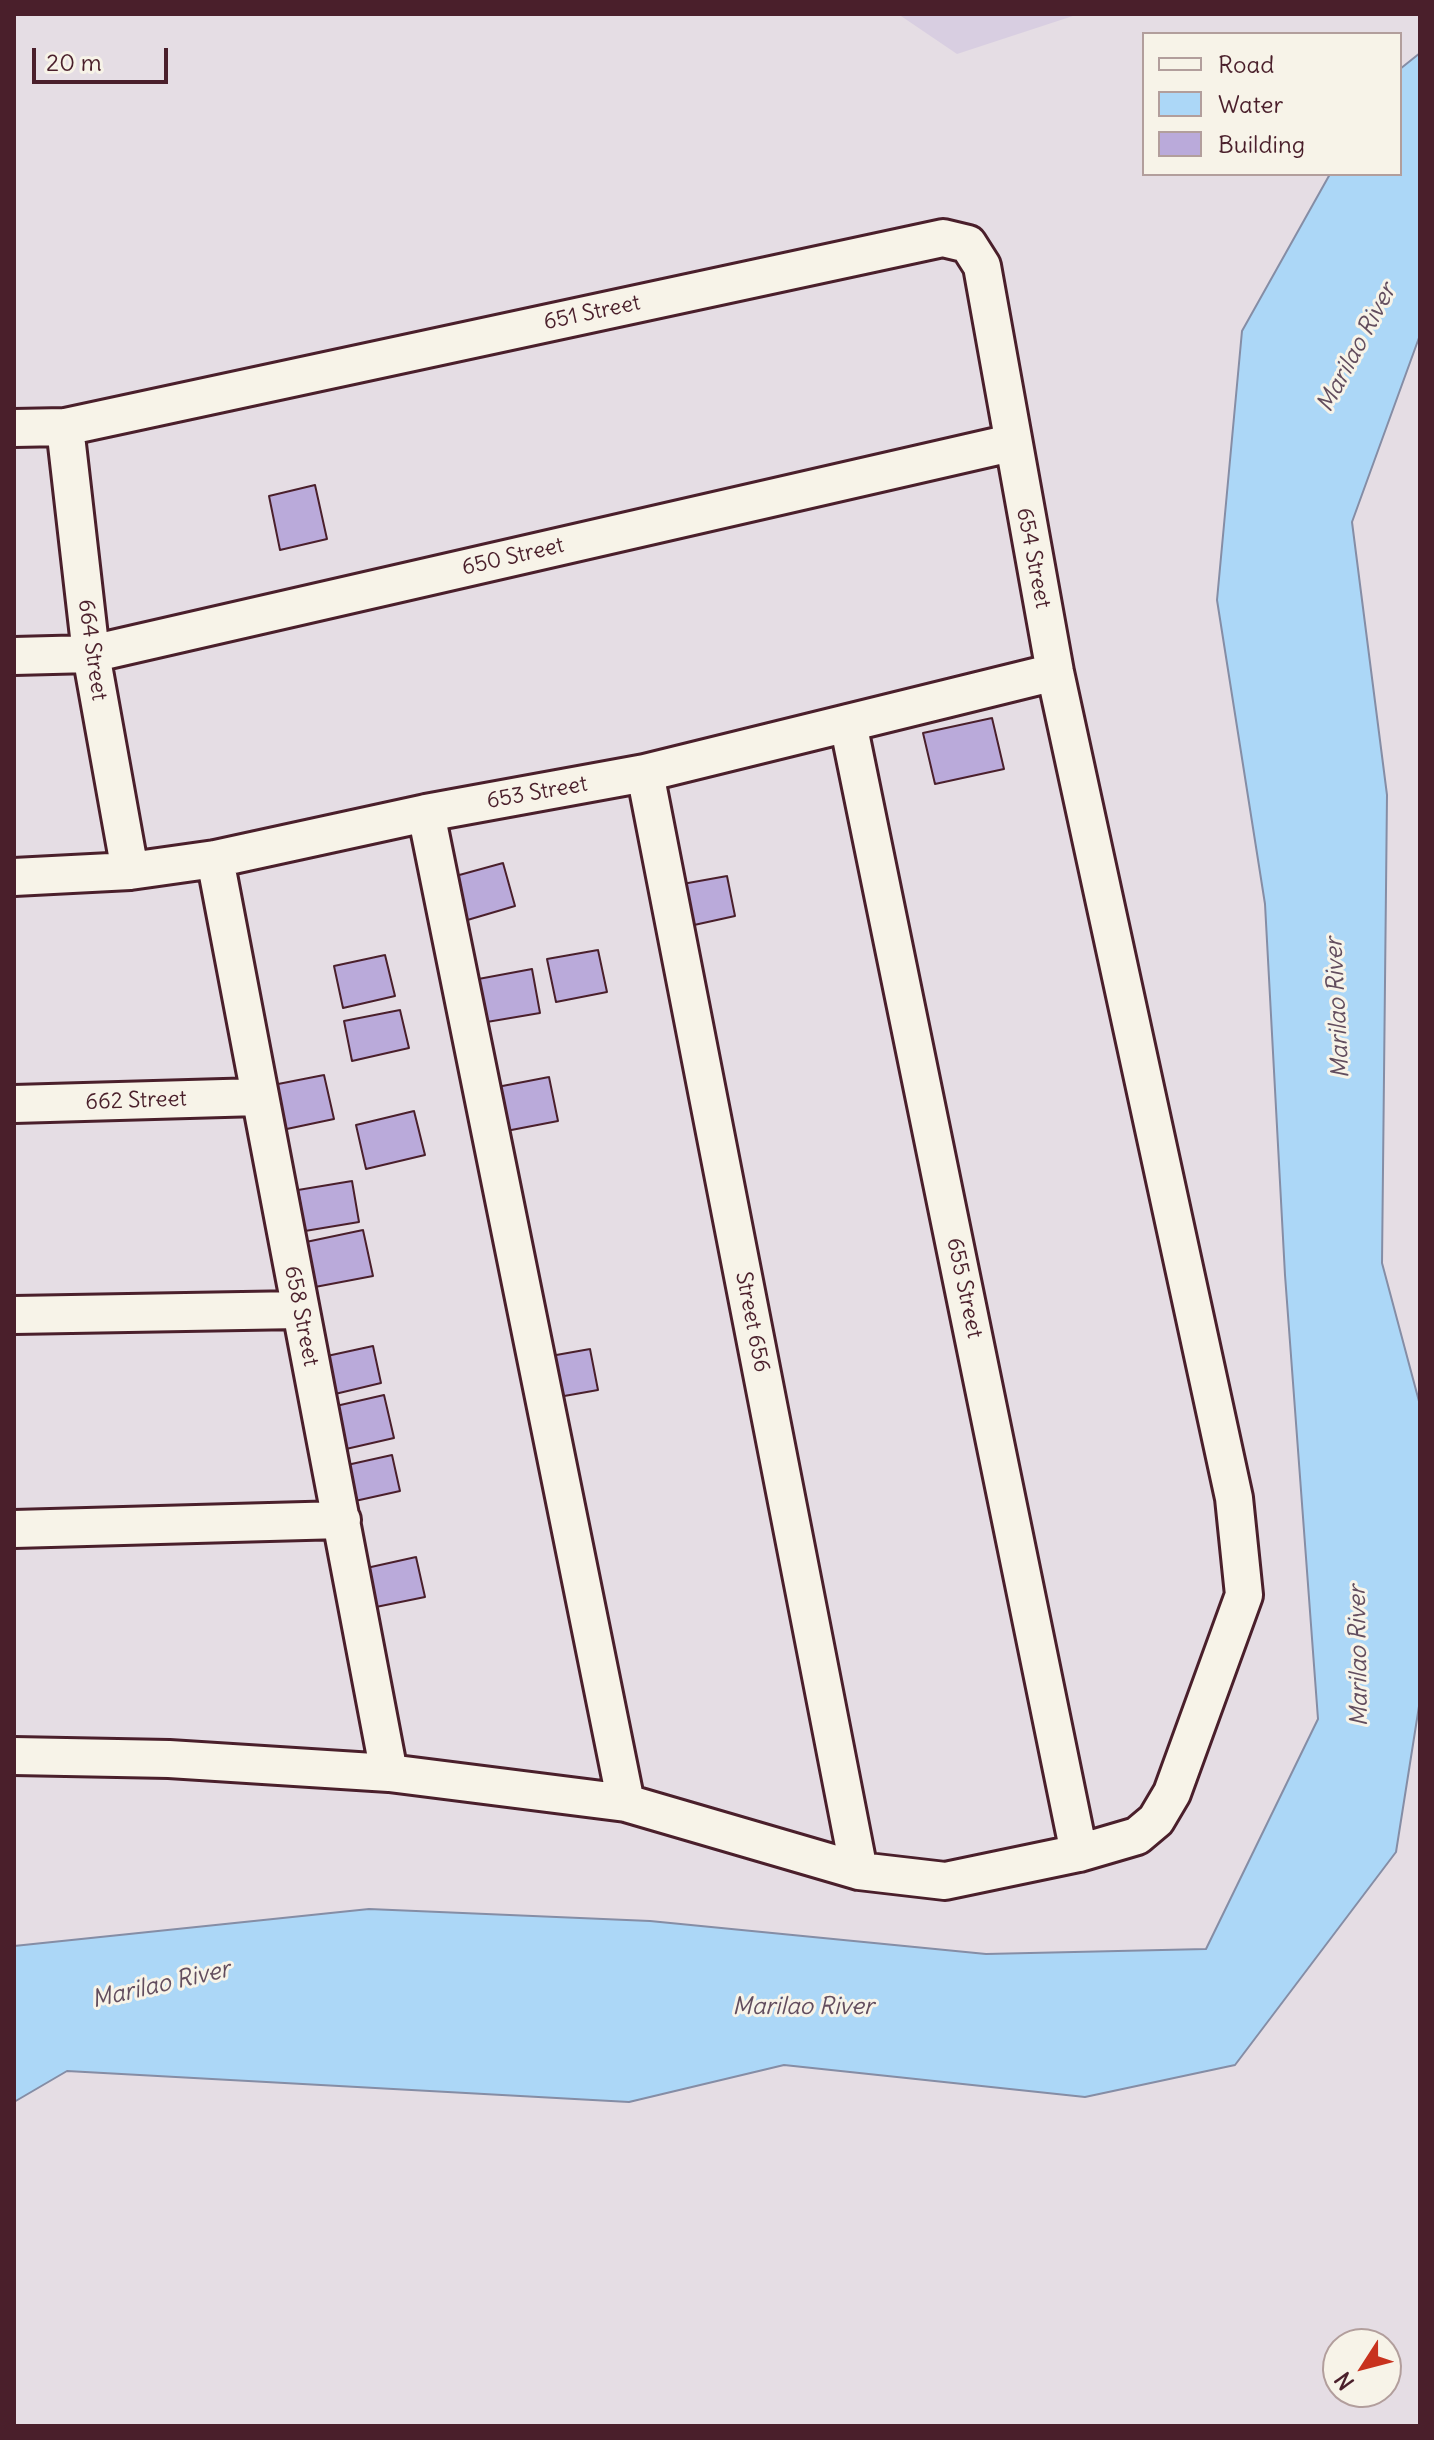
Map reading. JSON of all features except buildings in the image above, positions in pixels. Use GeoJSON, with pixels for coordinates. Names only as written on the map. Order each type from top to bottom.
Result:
{"type":"FeatureCollection","features":[{"type":"Feature","properties":{"kind":"street","name":"651 Street"},"geometry":{"type":"LineString","coordinates":[[14,428],[65,427],[943,238],[968,244],[982,266],[1011,443]]}},
{"type":"Feature","properties":{"kind":"street","name":"664 Street"},"geometry":{"type":"LineString","coordinates":[[65,427],[91,654],[130,871]]}},
{"type":"Feature","properties":{"kind":"street","name":"650 Street"},"geometry":{"type":"LineString","coordinates":[[14,656],[91,654],[1011,443]]}},
{"type":"Feature","properties":{"kind":"street","name":"654 Street"},"geometry":{"type":"LineString","coordinates":[[14,1756],[169,1759],[389,1773],[626,1803],[859,1871],[945,1881],[1079,1853],[1137,1836],[1156,1820],[1172,1793],[1244,1595],[1234,1498],[1055,672],[1011,443]]}},
{"type":"Feature","properties":{"kind":"street","name":"653 Street"},"geometry":{"type":"LineString","coordinates":[[14,877],[130,871],[215,859],[426,813],[645,773],[1055,672]]}},
{"type":"Feature","properties":{"kind":"street","name":"655 Street"},"geometry":{"type":"LineString","coordinates":[[848,723],[1079,1853]]}},
{"type":"Feature","properties":{"kind":"street","name":"Street 656"},"geometry":{"type":"LineString","coordinates":[[645,773],[859,1871]]}},
{"type":"Feature","properties":{"kind":"street"},"geometry":{"type":"LineString","coordinates":[[426,813],[626,1803]]}},
{"type":"Feature","properties":{"kind":"street","name":"658 Street"},"geometry":{"type":"LineString","coordinates":[[215,859],[389,1773]]}},
{"type":"Feature","properties":{"kind":"street","name":"662 Street"},"geometry":{"type":"LineString","coordinates":[[14,1104],[259,1097]]}},
{"type":"Feature","properties":{"kind":"street"},"geometry":{"type":"LineString","coordinates":[[14,1315],[300,1310]]}},
{"type":"Feature","properties":{"kind":"street"},"geometry":{"type":"LineString","coordinates":[[14,1529],[342,1520]]}},
{"type":"Feature","properties":{"kind":"shaded area"},"geometry":{"type":"Polygon","coordinates":[[[898,14],[1079,14],[957,54],[898,14]]]}},
{"type":"Feature","properties":{"kind":"water","name":"Marilao River"},"geometry":{"type":"Polygon","coordinates":[[[1420,53],[1420,335],[1352,522],[1387,795],[1382,1263],[1420,1405],[1420,1700],[1396,1852],[1235,2065],[1085,2097],[784,2065],[629,2102],[67,2071],[14,2102],[14,1946],[369,1909],[650,1921],[986,1954],[1206,1949],[1318,1719],[1285,1275],[1265,904],[1217,600],[1242,331],[1329,176],[1402,176],[1402,67],[1420,53]]]}}]}
